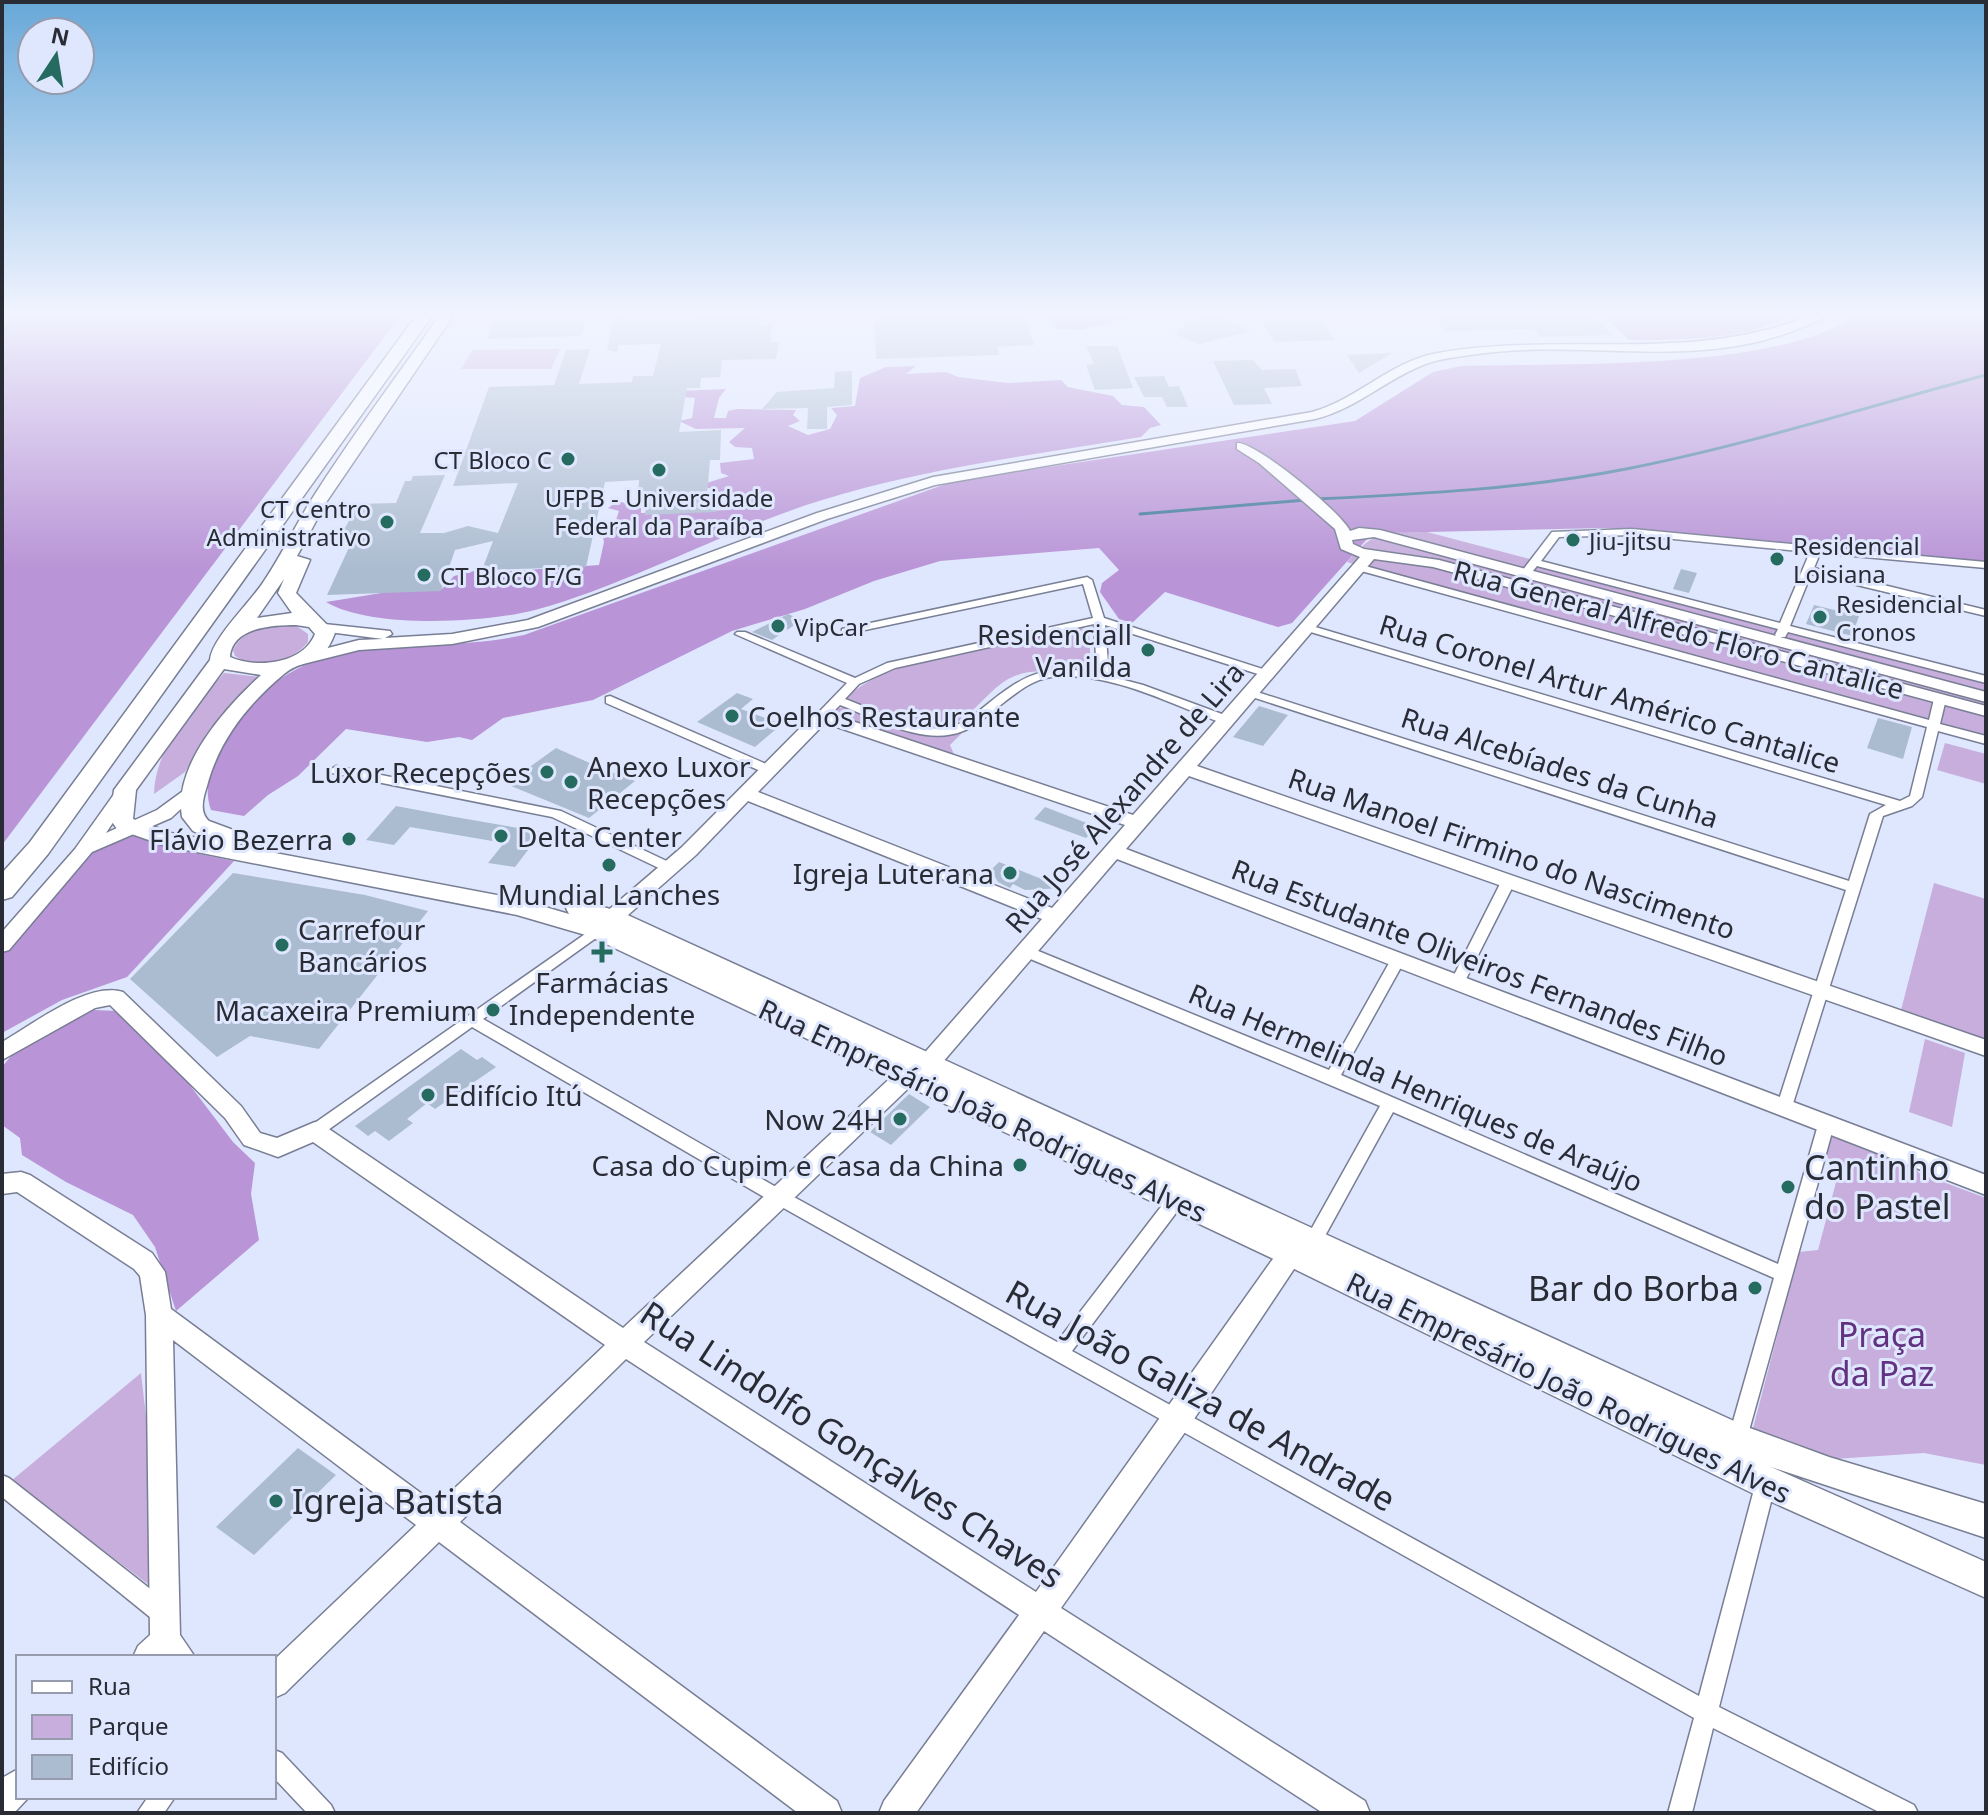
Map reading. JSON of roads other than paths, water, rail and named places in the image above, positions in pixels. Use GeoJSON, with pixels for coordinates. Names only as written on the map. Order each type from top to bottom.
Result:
{"type":"FeatureCollection","features":[{"type":"Feature","properties":{"kind":"highway"},"geometry":{"type":"LineString","coordinates":[[2,866],[344,401]]}},
{"type":"Feature","properties":{"kind":"highway"},"geometry":{"type":"LineString","coordinates":[[2,891],[39,848],[363,401]]}},
{"type":"Feature","properties":{"kind":"main road"},"geometry":{"type":"LineString","coordinates":[[131,827],[121,819],[125,790],[220,660],[223,645],[239,629],[273,582],[319,501],[388,401]]}},
{"type":"Feature","properties":{"kind":"main road"},"geometry":{"type":"LineString","coordinates":[[194,789],[221,729],[289,664],[320,646],[325,633],[295,606],[287,593],[289,583],[335,501],[402,401]]}},
{"type":"Feature","properties":{"kind":"main road"},"geometry":{"type":"LineString","coordinates":[[239,629],[281,619],[318,625]]}},
{"type":"Feature","properties":{"kind":"main road"},"geometry":{"type":"LineString","coordinates":[[220,660],[237,669],[289,664]]}},
{"type":"Feature","properties":{"kind":"main road","name":"Rua Empresário João Rodrigues Alves"},"geometry":{"type":"LineString","coordinates":[[194,789],[191,808],[196,821],[229,838],[463,883],[605,924],[1302,1247],[1738,1439],[1829,1473],[1986,1521]]}},
{"type":"Feature","properties":{"kind":"main road","name":"Rua Empresário João Rodrigues Alves"},"geometry":{"type":"LineString","coordinates":[[131,827],[166,839],[605,924]]}},
{"type":"Feature","properties":{"kind":"main road","name":"Rua Empresário João Rodrigues Alves"},"geometry":{"type":"LineString","coordinates":[[918,1069],[1176,1200],[1302,1247],[1766,1482],[1986,1580]]}},
{"type":"Feature","properties":{"kind":"street"},"geometry":{"type":"LineString","coordinates":[[289,664],[347,647],[491,633],[570,613],[822,516],[933,481],[1185,436],[1234,432],[1338,408],[1350,401]]}},
{"type":"Feature","properties":{"kind":"street"},"geometry":{"type":"LineString","coordinates":[[1242,446],[1266,439],[1303,417]]}},
{"type":"Feature","properties":{"kind":"street"},"geometry":{"type":"LineString","coordinates":[[1234,432],[1266,439],[1280,458],[1343,521]]}},
{"type":"Feature","properties":{"kind":"street"},"geometry":{"type":"LineString","coordinates":[[1234,432],[1242,446],[1343,521],[1374,533],[1392,545],[1359,553]]}},
{"type":"Feature","properties":{"kind":"street"},"geometry":{"type":"LineString","coordinates":[[1343,521],[1342,528],[1359,553]]}},
{"type":"Feature","properties":{"kind":"street"},"geometry":{"type":"LineString","coordinates":[[1529,569],[1556,534],[1632,532],[1986,565]]}},
{"type":"Feature","properties":{"kind":"street"},"geometry":{"type":"LineString","coordinates":[[1359,553],[1352,533],[1374,533]]}},
{"type":"Feature","properties":{"kind":"street","name":"Rua General Alfredo Floro Cantalice"},"geometry":{"type":"LineString","coordinates":[[1374,533],[1529,569],[1781,635],[1986,697]]}},
{"type":"Feature","properties":{"kind":"street"},"geometry":{"type":"LineString","coordinates":[[1781,635],[1817,547]]}},
{"type":"Feature","properties":{"kind":"street","name":"Rua General Alfredo Floro Cantalice"},"geometry":{"type":"LineString","coordinates":[[1359,553],[1434,563],[1643,613],[1986,711]]}},
{"type":"Feature","properties":{"kind":"street","name":"Rua General Alfredo Floro Cantalice"},"geometry":{"type":"LineString","coordinates":[[1359,553],[1986,740]]}},
{"type":"Feature","properties":{"kind":"street","name":"Rua José Alexandre de Lira"},"geometry":{"type":"LineString","coordinates":[[276,1680],[777,1196],[918,1069],[1026,951],[1308,628],[1359,553]]}},
{"type":"Feature","properties":{"kind":"street","name":"Rua General Alfredo Floro Cantalice"},"geometry":{"type":"LineString","coordinates":[[1529,569],[1643,613],[1781,635],[1986,680]]}},
{"type":"Feature","properties":{"kind":"street"},"geometry":{"type":"LineString","coordinates":[[1808,570],[1986,613]]}},
{"type":"Feature","properties":{"kind":"street"},"geometry":{"type":"LineString","coordinates":[[846,631],[1080,580],[1090,583],[1099,620],[1103,678]]}},
{"type":"Feature","properties":{"kind":"street"},"geometry":{"type":"LineString","coordinates":[[2,1052],[90,1001],[115,997],[233,1112],[252,1139],[278,1148],[315,1131],[605,924],[670,868],[855,682],[891,665],[924,656],[1099,620],[1268,674]]}},
{"type":"Feature","properties":{"kind":"street"},"geometry":{"type":"LineString","coordinates":[[318,625],[416,639]]}},
{"type":"Feature","properties":{"kind":"street","name":"Rua Coronel Artur Américo Cantalice"},"geometry":{"type":"LineString","coordinates":[[1308,628],[1898,805]]}},
{"type":"Feature","properties":{"kind":"street"},"geometry":{"type":"LineString","coordinates":[[741,634],[855,682]]}},
{"type":"Feature","properties":{"kind":"street"},"geometry":{"type":"LineString","coordinates":[[838,700],[929,730],[948,732],[968,723],[1013,687],[1036,676],[1060,673],[1103,678],[1226,720]]}},
{"type":"Feature","properties":{"kind":"street","name":"Rua Alcebíades da Cunha"},"geometry":{"type":"LineString","coordinates":[[1250,693],[1855,888]]}},
{"type":"Feature","properties":{"kind":"street"},"geometry":{"type":"LineString","coordinates":[[1784,1109],[1877,814],[1911,802],[1916,797],[1940,699]]}},
{"type":"Feature","properties":{"kind":"street"},"geometry":{"type":"LineString","coordinates":[[610,700],[769,770]]}},
{"type":"Feature","properties":{"kind":"street"},"geometry":{"type":"LineString","coordinates":[[822,716],[1137,823]]}},
{"type":"Feature","properties":{"kind":"street","name":"Rua Manoel Firmino do Nascimento"},"geometry":{"type":"LineString","coordinates":[[1184,768],[1986,1048]]}},
{"type":"Feature","properties":{"kind":"street"},"geometry":{"type":"LineString","coordinates":[[336,770],[556,814],[670,868]]}},
{"type":"Feature","properties":{"kind":"street"},"geometry":{"type":"LineString","coordinates":[[82,853],[131,827],[164,814],[194,789]]}},
{"type":"Feature","properties":{"kind":"street"},"geometry":{"type":"LineString","coordinates":[[2,945],[82,853],[125,790]]}},
{"type":"Feature","properties":{"kind":"street"},"geometry":{"type":"LineString","coordinates":[[746,794],[1056,917]]}},
{"type":"Feature","properties":{"kind":"street","name":"Rua Estudante Oliveiros Fernandes Filho"},"geometry":{"type":"LineString","coordinates":[[1113,851],[1986,1185]]}},
{"type":"Feature","properties":{"kind":"street"},"geometry":{"type":"LineString","coordinates":[[1457,983],[1508,882]]}},
{"type":"Feature","properties":{"kind":"street","name":"Rua Hermelinda Henriques de Araújo"},"geometry":{"type":"LineString","coordinates":[[1026,951],[1332,1078],[1783,1274]]}},
{"type":"Feature","properties":{"kind":"street"},"geometry":{"type":"LineString","coordinates":[[1332,1078],[1398,960]]}},
{"type":"Feature","properties":{"kind":"street","name":"Rua João Galiza de Andrade"},"geometry":{"type":"LineString","coordinates":[[472,1020],[777,1196],[1707,1713],[1906,1813]]}},
{"type":"Feature","properties":{"kind":"street"},"geometry":{"type":"LineString","coordinates":[[896,1813],[1302,1247],[1390,1103]]}},
{"type":"Feature","properties":{"kind":"street"},"geometry":{"type":"LineString","coordinates":[[1738,1439],[1826,1125]]}},
{"type":"Feature","properties":{"kind":"street","name":"Rua Lindolfo Gonçalves Chaves"},"geometry":{"type":"LineString","coordinates":[[315,1131],[625,1344],[1353,1813]]}},
{"type":"Feature","properties":{"kind":"street"},"geometry":{"type":"LineString","coordinates":[[2,1184],[21,1182],[143,1261],[152,1272],[159,1315],[165,1642]]}},
{"type":"Feature","properties":{"kind":"street"},"geometry":{"type":"LineString","coordinates":[[1060,1352],[1176,1200]]}},
{"type":"Feature","properties":{"kind":"street"},"geometry":{"type":"LineString","coordinates":[[159,1315],[435,1525],[825,1813]]}},
{"type":"Feature","properties":{"kind":"street"},"geometry":{"type":"LineString","coordinates":[[1680,1813],[1766,1482]]}},
{"type":"Feature","properties":{"kind":"street"},"geometry":{"type":"LineString","coordinates":[[2,1485],[165,1642]]}},
{"type":"Feature","properties":{"kind":"street"},"geometry":{"type":"LineString","coordinates":[[276,1763],[314,1810]]}},
{"type":"Feature","properties":{"kind":"waterway"},"geometry":{"type":"LineString","coordinates":[[1316,499],[1433,493],[1588,476],[1762,437],[1893,401]]}},
{"type":"Feature","properties":{"kind":"waterway"},"geometry":{"type":"LineString","coordinates":[[1140,514],[1306,500]]}},
{"type":"Feature","properties":{"kind":"place","name":"CT Bloco C"},"geometry":{"type":"Point","coordinates":[568,459]}},
{"type":"Feature","properties":{"kind":"place","name":"UFPB - Universidade Federal da Paraíba"},"geometry":{"type":"Point","coordinates":[659,470]}},
{"type":"Feature","properties":{"kind":"place","name":"CT Centro Administrativo"},"geometry":{"type":"Point","coordinates":[387,522]}},
{"type":"Feature","properties":{"kind":"place","name":"Jiu-jitsu"},"geometry":{"type":"Point","coordinates":[1573,540]}},
{"type":"Feature","properties":{"kind":"place","name":"Residencial Loisiana"},"geometry":{"type":"Point","coordinates":[1777,559]}},
{"type":"Feature","properties":{"kind":"place","name":"CT Bloco F/G"},"geometry":{"type":"Point","coordinates":[424,575]}},
{"type":"Feature","properties":{"kind":"place","name":"Residencial Cronos"},"geometry":{"type":"Point","coordinates":[1820,617]}},
{"type":"Feature","properties":{"kind":"place","name":"VipCar"},"geometry":{"type":"Point","coordinates":[778,626]}},
{"type":"Feature","properties":{"kind":"place","name":"Residenciall Vanilda"},"geometry":{"type":"Point","coordinates":[1148,650]}},
{"type":"Feature","properties":{"kind":"place","name":"Coelhos Restaurante"},"geometry":{"type":"Point","coordinates":[732,716]}},
{"type":"Feature","properties":{"kind":"place","name":"Luxor Recepções"},"geometry":{"type":"Point","coordinates":[547,772]}},
{"type":"Feature","properties":{"kind":"place","name":"Anexo Luxor Recepções"},"geometry":{"type":"Point","coordinates":[571,782]}},
{"type":"Feature","properties":{"kind":"place","name":"Delta Center"},"geometry":{"type":"Point","coordinates":[501,836]}},
{"type":"Feature","properties":{"kind":"place","name":"Flávio Bezerra"},"geometry":{"type":"Point","coordinates":[349,839]}},
{"type":"Feature","properties":{"kind":"place","name":"Mundial Lanches"},"geometry":{"type":"Point","coordinates":[609,865]}},
{"type":"Feature","properties":{"kind":"place","name":"Igreja Luterana"},"geometry":{"type":"Point","coordinates":[1010,873]}},
{"type":"Feature","properties":{"kind":"place","name":"Carrefour Bancários"},"geometry":{"type":"Point","coordinates":[282,945]}},
{"type":"Feature","properties":{"kind":"place","name":"Farmácias Independente"},"geometry":{"type":"Point","coordinates":[602,952]}},
{"type":"Feature","properties":{"kind":"place","name":"Macaxeira Premium"},"geometry":{"type":"Point","coordinates":[493,1010]}},
{"type":"Feature","properties":{"kind":"place","name":"Edifício Itú"},"geometry":{"type":"Point","coordinates":[428,1095]}},
{"type":"Feature","properties":{"kind":"place","name":"Now 24H"},"geometry":{"type":"Point","coordinates":[900,1119]}},
{"type":"Feature","properties":{"kind":"place","name":"Casa do Cupim e Casa da China"},"geometry":{"type":"Point","coordinates":[1020,1165]}},
{"type":"Feature","properties":{"kind":"place","name":"Cantinho do Pastel"},"geometry":{"type":"Point","coordinates":[1788,1187]}},
{"type":"Feature","properties":{"kind":"place","name":"Bar do Borba"},"geometry":{"type":"Point","coordinates":[1755,1288]}},
{"type":"Feature","properties":{"kind":"place","name":"Igreja Batista"},"geometry":{"type":"Point","coordinates":[276,1501]}},
{"type":"Feature","properties":{"kind":"park label","name":"Praça da Paz"},"geometry":{"type":"Point","coordinates":[1882,1354]}}]}
